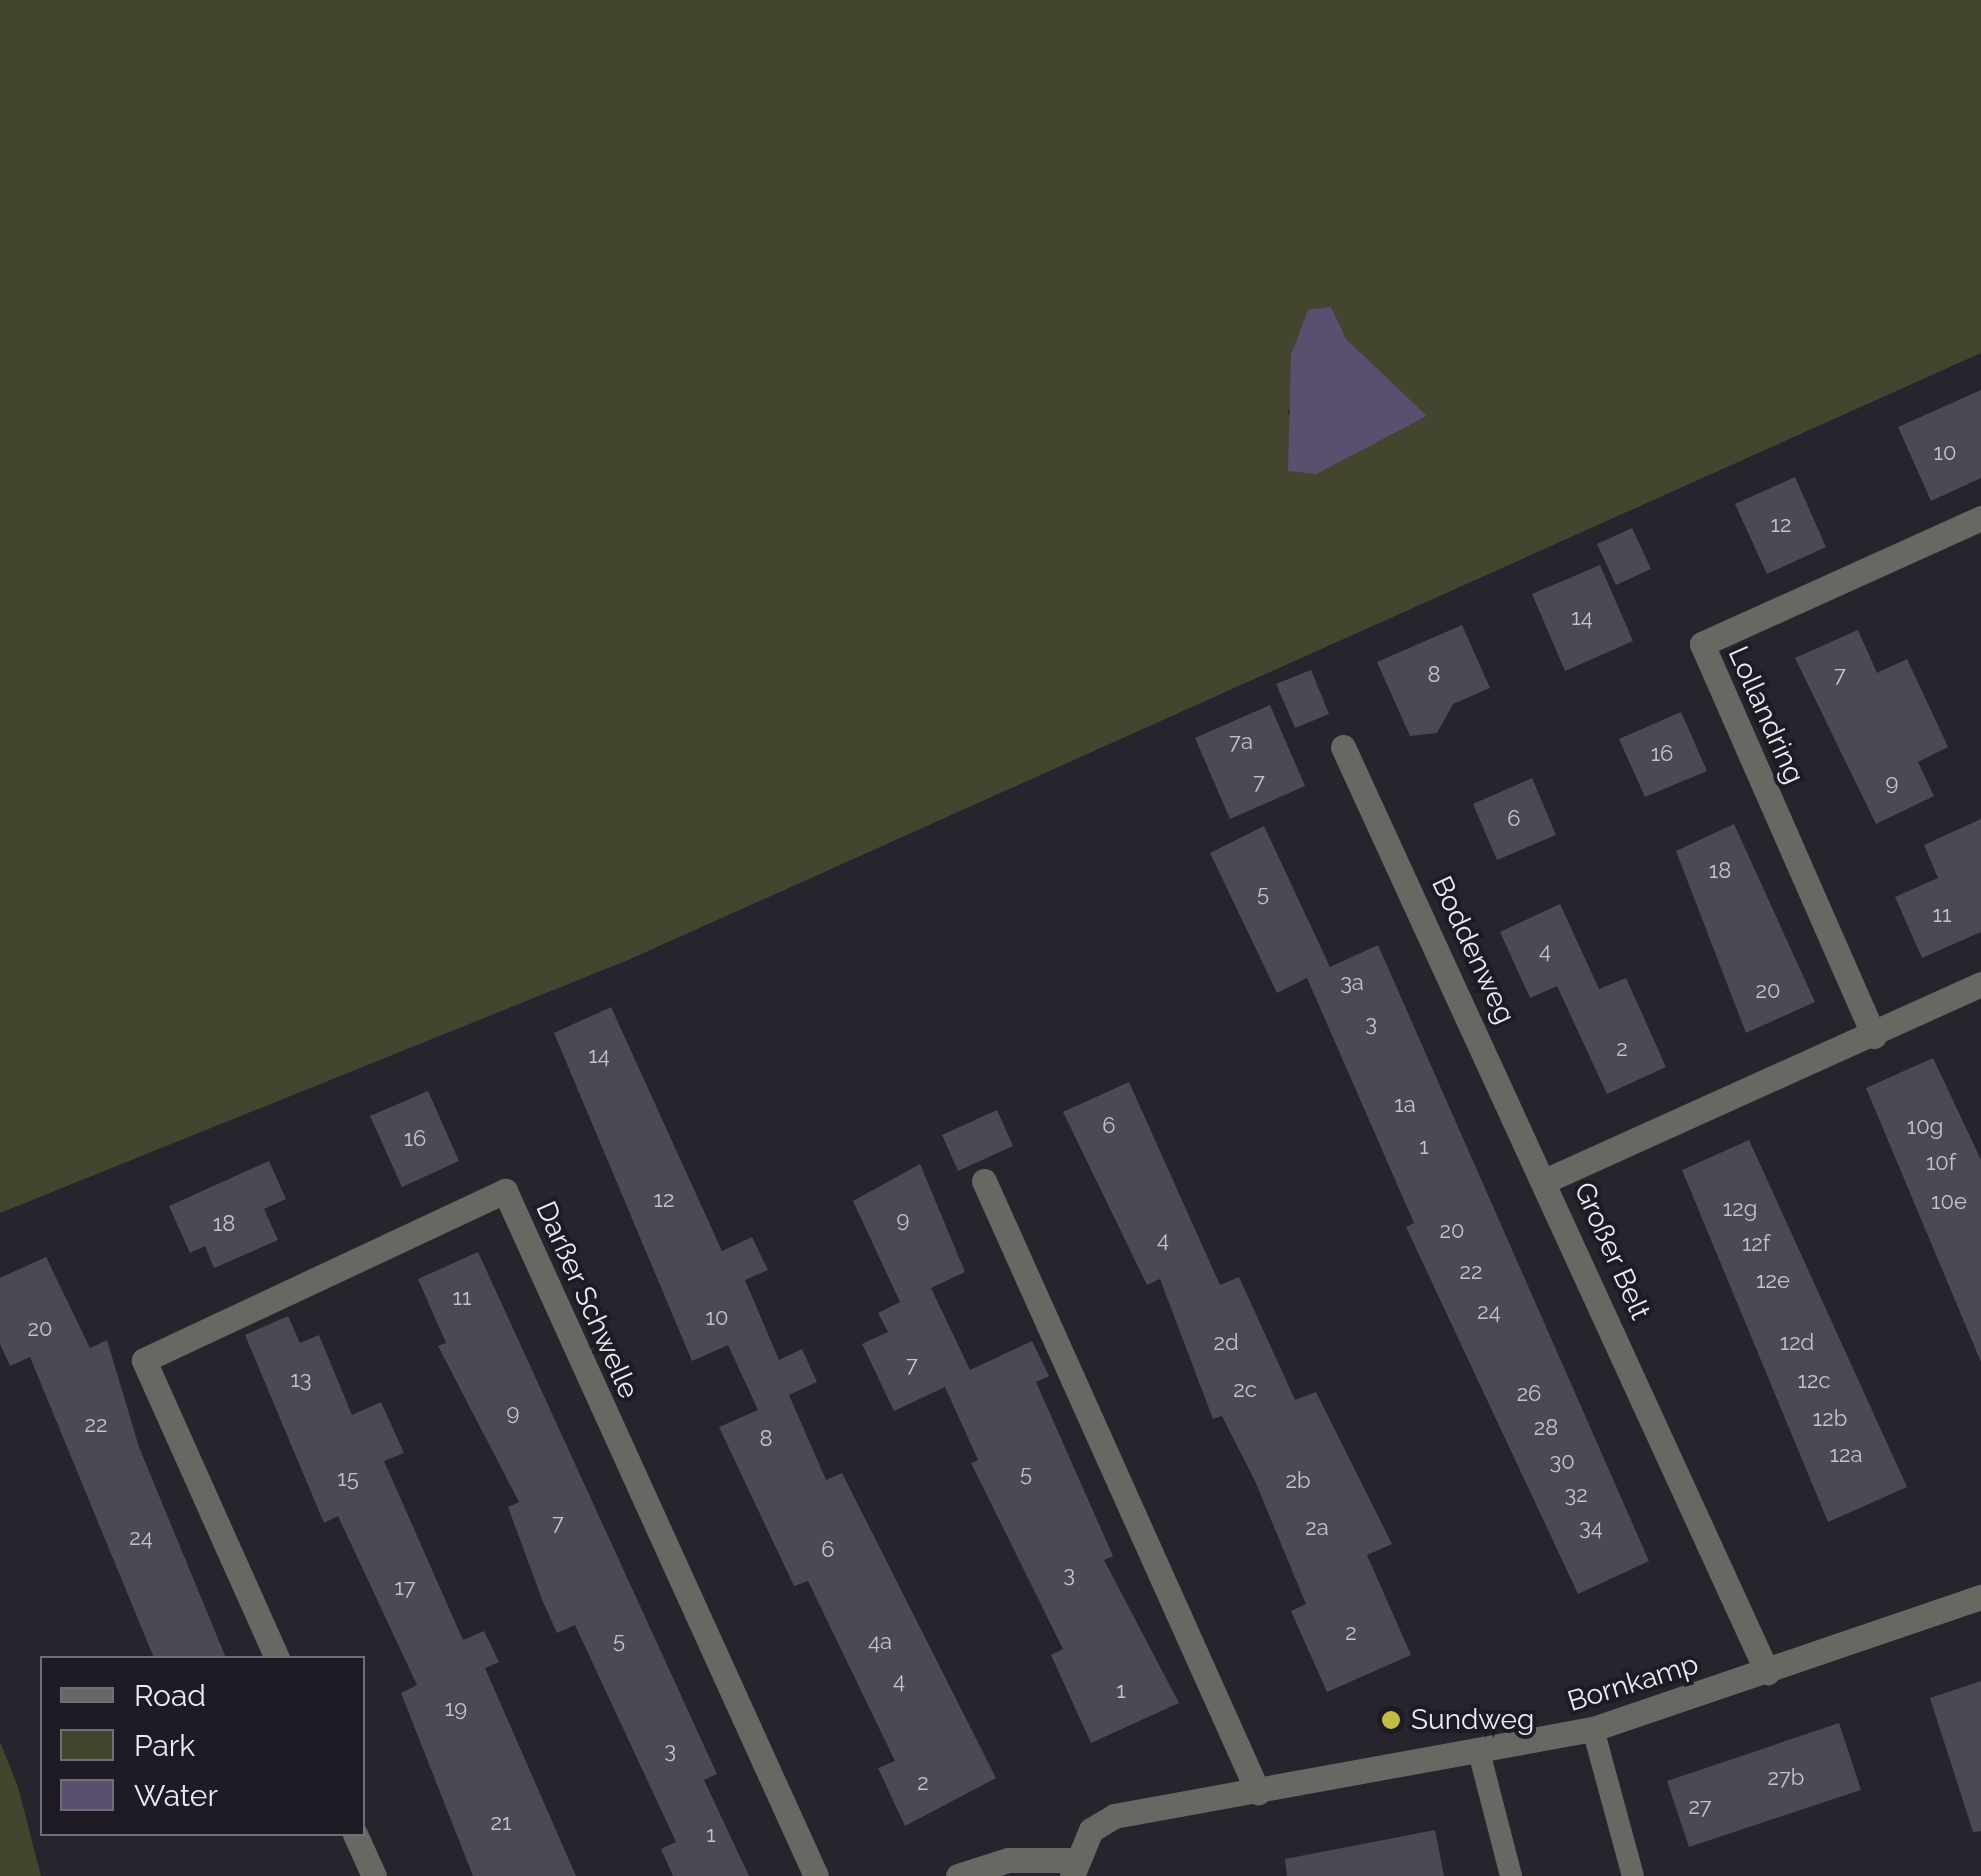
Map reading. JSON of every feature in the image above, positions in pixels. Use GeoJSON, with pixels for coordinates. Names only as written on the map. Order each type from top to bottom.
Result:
{"type":"FeatureCollection","features":[{"type":"Feature","properties":{"kind":"street","name":"Lollandring"},"geometry":{"type":"LineString","coordinates":[[1874,1036],[1702,644],[1981,518]]}},
{"type":"Feature","properties":{"kind":"street","name":"Boddenweg"},"geometry":{"type":"LineString","coordinates":[[1343,747],[1547,1180]]}},
{"type":"Feature","properties":{"kind":"street","name":"Großer Belt"},"geometry":{"type":"LineString","coordinates":[[1768,1672],[1547,1180],[1874,1036],[1981,984]]}},
{"type":"Feature","properties":{"kind":"street"},"geometry":{"type":"LineString","coordinates":[[984,1181],[1258,1792]]}},
{"type":"Feature","properties":{"kind":"street","name":"Darßer Schwelle"},"geometry":{"type":"LineString","coordinates":[[275,1656],[144,1360],[504,1192],[816,1876]]}},
{"type":"Feature","properties":{"kind":"street","name":"Bornkamp"},"geometry":{"type":"LineString","coordinates":[[958,1876],[1008,1860],[1073,1868],[1091,1830],[1114,1816],[1594,1730],[1981,1597]]}},
{"type":"Feature","properties":{"kind":"street"},"geometry":{"type":"LineString","coordinates":[[355,1836],[374,1876]]}},
{"type":"Feature","properties":{"kind":"lane"},"geometry":{"type":"LineString","coordinates":[[1594,1730],[1634,1876]]}},
{"type":"Feature","properties":{"kind":"lane"},"geometry":{"type":"LineString","coordinates":[[1480,1752],[1511,1876]]}},
{"type":"Feature","properties":{"kind":"green space"},"geometry":{"type":"Polygon","coordinates":[[[0,0],[1981,0],[1981,353],[628,960],[0,1213],[0,0]],[[1331,307],[1288,413],[1317,474],[1427,416],[1345,339],[1331,307]]]}},
{"type":"Feature","properties":{"kind":"green space"},"geometry":{"type":"Polygon","coordinates":[[[0,1742],[18,1787],[41,1876],[0,1876],[0,1742]]]}},
{"type":"Feature","properties":{"kind":"water"},"geometry":{"type":"Polygon","coordinates":[[[1331,307],[1346,339],[1427,416],[1317,474],[1288,471],[1291,355],[1308,310],[1331,307]]]}},
{"type":"Feature","properties":{"kind":"building"},"geometry":{"type":"Polygon","coordinates":[[[1981,390],[1981,478],[1931,501],[1898,427],[1981,390]]]}},
{"type":"Feature","properties":{"kind":"building"},"geometry":{"type":"Polygon","coordinates":[[[1795,477],[1826,547],[1767,574],[1735,504],[1795,477]]]}},
{"type":"Feature","properties":{"kind":"building"},"geometry":{"type":"Polygon","coordinates":[[[1632,528],[1651,569],[1616,585],[1597,544],[1632,528]]]}},
{"type":"Feature","properties":{"kind":"building"},"geometry":{"type":"Polygon","coordinates":[[[1600,565],[1633,641],[1565,671],[1532,594],[1600,565]]]}},
{"type":"Feature","properties":{"kind":"building"},"geometry":{"type":"Polygon","coordinates":[[[1462,625],[1490,688],[1453,704],[1437,733],[1410,736],[1377,662],[1462,625]]]}},
{"type":"Feature","properties":{"kind":"building"},"geometry":{"type":"Polygon","coordinates":[[[1858,630],[1877,673],[1907,659],[1948,747],[1918,762],[1934,796],[1876,824],[1795,658],[1858,630]]]}},
{"type":"Feature","properties":{"kind":"building"},"geometry":{"type":"Polygon","coordinates":[[[1311,670],[1329,714],[1295,728],[1276,684],[1311,670]]]}},
{"type":"Feature","properties":{"kind":"building"},"geometry":{"type":"Polygon","coordinates":[[[1270,705],[1305,786],[1230,819],[1195,738],[1270,705]]]}},
{"type":"Feature","properties":{"kind":"building"},"geometry":{"type":"Polygon","coordinates":[[[1681,712],[1707,771],[1645,797],[1619,739],[1681,712]]]}},
{"type":"Feature","properties":{"kind":"building"},"geometry":{"type":"Polygon","coordinates":[[[1532,778],[1556,835],[1497,860],[1473,804],[1532,778]]]}},
{"type":"Feature","properties":{"kind":"building"},"geometry":{"type":"Polygon","coordinates":[[[1981,819],[1981,932],[1922,958],[1895,897],[1938,878],[1924,845],[1981,819]]]}},
{"type":"Feature","properties":{"kind":"building"},"geometry":{"type":"Polygon","coordinates":[[[1734,824],[1815,1002],[1746,1033],[1676,851],[1734,824]]]}},
{"type":"Feature","properties":{"kind":"building"},"geometry":{"type":"Polygon","coordinates":[[[1264,826],[1330,967],[1378,945],[1649,1561],[1578,1594],[1406,1227],[1414,1223],[1307,978],[1277,993],[1210,853],[1264,826]]]}},
{"type":"Feature","properties":{"kind":"building"},"geometry":{"type":"Polygon","coordinates":[[[1560,904],[1599,989],[1626,978],[1666,1067],[1607,1094],[1557,986],[1530,998],[1500,932],[1560,904]]]}},
{"type":"Feature","properties":{"kind":"building"},"geometry":{"type":"Polygon","coordinates":[[[611,1007],[722,1251],[752,1237],[768,1270],[745,1280],[779,1360],[802,1349],[817,1382],[789,1395],[826,1480],[842,1473],[996,1778],[905,1826],[878,1768],[895,1761],[808,1581],[794,1586],[719,1427],[758,1410],[728,1345],[692,1361],[554,1033],[611,1007]]]}},
{"type":"Feature","properties":{"kind":"building"},"geometry":{"type":"Polygon","coordinates":[[[1933,1058],[1981,1160],[1981,1362],[1866,1088],[1933,1058]]]}},
{"type":"Feature","properties":{"kind":"building"},"geometry":{"type":"Polygon","coordinates":[[[1129,1082],[1220,1285],[1239,1277],[1295,1400],[1316,1392],[1392,1544],[1367,1555],[1411,1655],[1327,1692],[1291,1611],[1306,1604],[1255,1481],[1222,1416],[1213,1419],[1160,1279],[1147,1285],[1063,1112],[1129,1082]]]}},
{"type":"Feature","properties":{"kind":"building"},"geometry":{"type":"Polygon","coordinates":[[[428,1091],[459,1161],[402,1187],[370,1116],[428,1091]]]}},
{"type":"Feature","properties":{"kind":"building"},"geometry":{"type":"Polygon","coordinates":[[[997,1110],[1013,1146],[958,1171],[942,1135],[997,1110]]]}},
{"type":"Feature","properties":{"kind":"building"},"geometry":{"type":"Polygon","coordinates":[[[1749,1140],[1907,1487],[1828,1522],[1682,1170],[1749,1140]]]}},
{"type":"Feature","properties":{"kind":"building"},"geometry":{"type":"Polygon","coordinates":[[[269,1161],[286,1199],[264,1209],[278,1240],[214,1268],[205,1246],[190,1253],[169,1206],[269,1161]]]}},
{"type":"Feature","properties":{"kind":"building"},"geometry":{"type":"Polygon","coordinates":[[[920,1164],[965,1272],[931,1288],[970,1370],[1032,1341],[1049,1376],[1036,1382],[1113,1556],[1104,1560],[1179,1703],[1091,1743],[1051,1655],[1063,1649],[971,1463],[978,1460],[945,1387],[894,1411],[862,1344],[888,1332],[878,1313],[900,1302],[853,1201],[920,1164]]]}},
{"type":"Feature","properties":{"kind":"building"},"geometry":{"type":"Polygon","coordinates":[[[478,1252],[717,1774],[704,1780],[749,1876],[673,1876],[661,1849],[676,1842],[575,1625],[557,1633],[543,1602],[508,1507],[519,1502],[438,1346],[446,1343],[418,1279],[478,1252]]]}},
{"type":"Feature","properties":{"kind":"building"},"geometry":{"type":"Polygon","coordinates":[[[46,1257],[90,1348],[107,1340],[139,1447],[225,1656],[153,1656],[30,1357],[10,1366],[0,1344],[0,1278],[46,1257]]]}},
{"type":"Feature","properties":{"kind":"building"},"geometry":{"type":"Polygon","coordinates":[[[288,1316],[300,1343],[319,1335],[352,1415],[381,1402],[404,1453],[384,1461],[463,1640],[484,1631],[499,1662],[485,1668],[576,1876],[473,1876],[401,1693],[417,1685],[338,1516],[324,1523],[245,1335],[288,1316]]]}},
{"type":"Feature","properties":{"kind":"building"},"geometry":{"type":"Polygon","coordinates":[[[1981,1681],[1981,1831],[1973,1832],[1930,1698],[1981,1681]]]}},
{"type":"Feature","properties":{"kind":"building"},"geometry":{"type":"Polygon","coordinates":[[[1839,1723],[1861,1790],[1689,1847],[1667,1781],[1839,1723]]]}},
{"type":"Feature","properties":{"kind":"building"},"geometry":{"type":"Polygon","coordinates":[[[1435,1830],[1444,1876],[1287,1876],[1285,1859],[1435,1830]]]}},
{"type":"Feature","properties":{"kind":"place","name":"Sundweg"},"geometry":{"type":"Point","coordinates":[1391,1720]}}]}
